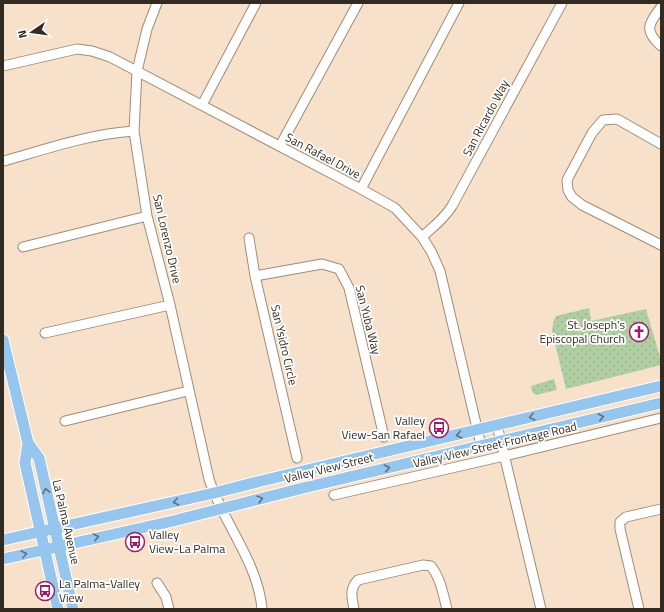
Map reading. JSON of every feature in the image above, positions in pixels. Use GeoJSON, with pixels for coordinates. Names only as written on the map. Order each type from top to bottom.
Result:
{"type":"FeatureCollection","features":[{"type":"Feature","properties":{"kind":"main road","name":"La Palma Avenue"},"geometry":{"type":"LineString","coordinates":[[3,340],[28,442],[39,458],[73,609]]}},
{"type":"Feature","properties":{"kind":"main road","name":"Valley View Street"},"geometry":{"type":"LineString","coordinates":[[3,540],[214,493],[661,386]]}},
{"type":"Feature","properties":{"kind":"main road","name":"Valley View Street"},"geometry":{"type":"LineString","coordinates":[[3,559],[223,509],[302,488],[661,403]]}},
{"type":"Feature","properties":{"kind":"main road","name":"La Palma Avenue"},"geometry":{"type":"LineString","coordinates":[[28,442],[25,463],[58,609]]}},
{"type":"Feature","properties":{"kind":"street","name":"San Lorenzo Drive"},"geometry":{"type":"LineString","coordinates":[[157,3],[147,29],[137,71],[134,131],[147,216],[170,305],[188,391],[209,479],[232,532],[254,574],[262,609]]}},
{"type":"Feature","properties":{"kind":"street"},"geometry":{"type":"LineString","coordinates":[[202,105],[256,3]]}},
{"type":"Feature","properties":{"kind":"street"},"geometry":{"type":"LineString","coordinates":[[280,146],[358,3]]}},
{"type":"Feature","properties":{"kind":"street"},"geometry":{"type":"LineString","coordinates":[[361,189],[459,3]]}},
{"type":"Feature","properties":{"kind":"street","name":"San Ricardo Way"},"geometry":{"type":"LineString","coordinates":[[422,237],[439,222],[452,206],[562,3]]}},
{"type":"Feature","properties":{"kind":"street"},"geometry":{"type":"LineString","coordinates":[[661,7],[650,22],[650,32],[661,46]]}},
{"type":"Feature","properties":{"kind":"street","name":"San Rafael Drive"},"geometry":{"type":"LineString","coordinates":[[3,66],[77,49],[92,51],[110,57],[395,208],[422,237],[431,251],[440,271],[481,445]]}},
{"type":"Feature","properties":{"kind":"street"},"geometry":{"type":"LineString","coordinates":[[661,144],[617,118],[603,120],[592,133],[567,180],[568,190],[572,197],[582,205],[661,245]]}},
{"type":"Feature","properties":{"kind":"street"},"geometry":{"type":"LineString","coordinates":[[4,161],[97,135],[134,131]]}},
{"type":"Feature","properties":{"kind":"street"},"geometry":{"type":"LineString","coordinates":[[23,246],[147,216]]}},
{"type":"Feature","properties":{"kind":"street","name":"San Ysidro Circle"},"geometry":{"type":"LineString","coordinates":[[249,238],[255,276],[297,458]]}},
{"type":"Feature","properties":{"kind":"street","name":"San Yuba Way"},"geometry":{"type":"LineString","coordinates":[[255,276],[322,264],[340,269],[349,288],[384,437]]}},
{"type":"Feature","properties":{"kind":"street"},"geometry":{"type":"LineString","coordinates":[[45,333],[170,305]]}},
{"type":"Feature","properties":{"kind":"street"},"geometry":{"type":"LineString","coordinates":[[65,421],[188,391]]}},
{"type":"Feature","properties":{"kind":"street","name":"Valley View Street Frontage Road"},"geometry":{"type":"LineString","coordinates":[[334,495],[661,418]]}},
{"type":"Feature","properties":{"kind":"street"},"geometry":{"type":"LineString","coordinates":[[497,425],[541,609]]}},
{"type":"Feature","properties":{"kind":"street"},"geometry":{"type":"LineString","coordinates":[[639,609],[620,529],[620,522],[626,517],[661,509]]}},
{"type":"Feature","properties":{"kind":"street"},"geometry":{"type":"LineString","coordinates":[[354,609],[351,591],[353,584],[358,580],[423,565],[431,566],[436,573],[447,609]]}},
{"type":"Feature","properties":{"kind":"street"},"geometry":{"type":"LineString","coordinates":[[157,583],[166,597],[169,609]]}},
{"type":"Feature","properties":{"kind":"green space"},"geometry":{"type":"Polygon","coordinates":[[[589,308],[591,321],[646,309],[661,357],[661,365],[566,389],[552,331],[553,323],[556,316],[589,308]]]}},
{"type":"Feature","properties":{"kind":"green space"},"geometry":{"type":"Polygon","coordinates":[[[554,379],[557,390],[536,395],[532,392],[531,386],[554,379]]]}},
{"type":"Feature","properties":{"kind":"place","name":"St. Joseph's Episcopal Church"},"geometry":{"type":"Point","coordinates":[639,332]}},
{"type":"Feature","properties":{"kind":"place","name":"Valley View-San Rafael"},"geometry":{"type":"Point","coordinates":[439,428]}},
{"type":"Feature","properties":{"kind":"place","name":"Valley View-La Palma"},"geometry":{"type":"Point","coordinates":[135,542]}},
{"type":"Feature","properties":{"kind":"place","name":"La Palma-Valley View"},"geometry":{"type":"Point","coordinates":[45,591]}}]}
